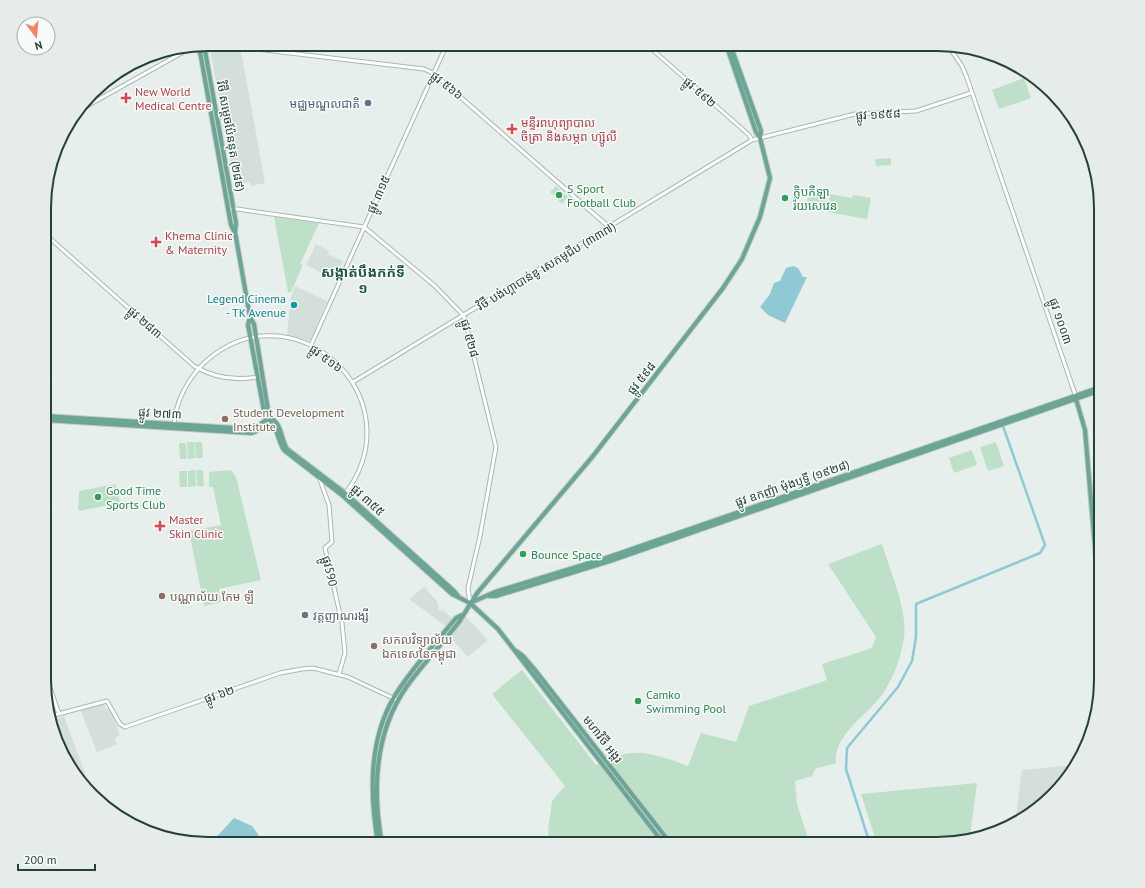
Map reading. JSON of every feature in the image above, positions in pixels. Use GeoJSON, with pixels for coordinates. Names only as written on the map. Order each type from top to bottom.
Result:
{"type":"FeatureCollection","features":[{"type":"Feature","properties":{"kind":"main road","name":"វិថី សម្តេចប៉ែននុត (២៨៩)"},"geometry":{"type":"LineString","coordinates":[[200,51],[230,225],[235,232]]}},
{"type":"Feature","properties":{"kind":"main road","name":"វិថី សម្តេចប៉ែននុត (២៨៩)"},"geometry":{"type":"LineString","coordinates":[[205,51],[236,224],[235,232],[250,316],[254,324],[268,422]]}},
{"type":"Feature","properties":{"kind":"main road","name":"ផ្លូវ ៥៩៨"},"geometry":{"type":"LineString","coordinates":[[728,51],[756,132],[760,138]]}},
{"type":"Feature","properties":{"kind":"main road","name":"ផ្លូវ ៥៩៨"},"geometry":{"type":"LineString","coordinates":[[396,699],[410,673],[456,618],[462,614],[595,453],[736,269],[746,252],[760,217],[769,187],[770,172],[760,138],[759,125],[733,51]]}},
{"type":"Feature","properties":{"kind":"main road"},"geometry":{"type":"LineString","coordinates":[[205,82],[211,81]]}},
{"type":"Feature","properties":{"kind":"main road","name":"វិថី សម្តេចប៉ែននុត (២៨៩)"},"geometry":{"type":"LineString","coordinates":[[250,316],[248,325],[268,422]]}},
{"type":"Feature","properties":{"kind":"main road","name":"ផ្លូវ ឧកញ៉ា ម៉ុងឫទ្ធី (១៩២៨)"},"geometry":{"type":"LineString","coordinates":[[470,603],[495,592],[598,563],[1007,422],[1094,390]]}},
{"type":"Feature","properties":{"kind":"main road","name":"ផ្លូវ ឧកញ៉ា ម៉ុងឫទ្ធី (១៩២៨)"},"geometry":{"type":"LineString","coordinates":[[1076,397],[1094,392]]}},
{"type":"Feature","properties":{"kind":"main road","name":"ផ្លូវ ១០០៣"},"geometry":{"type":"LineString","coordinates":[[1076,397],[1085,430],[1094,536]]}},
{"type":"Feature","properties":{"kind":"main road","name":"ផ្លូវ ២៧៣"},"geometry":{"type":"LineString","coordinates":[[53,419],[174,426],[255,428],[268,422]]}},
{"type":"Feature","properties":{"kind":"main road","name":"ផ្លូវ ៣៥៥"},"geometry":{"type":"LineString","coordinates":[[268,422],[278,424],[286,447],[344,494],[458,596],[470,603]]}},
{"type":"Feature","properties":{"kind":"main road","name":"មហាវិថី អង្គរ"},"geometry":{"type":"LineString","coordinates":[[470,603],[498,629],[516,651],[522,663],[659,837]]}},
{"type":"Feature","properties":{"kind":"main road","name":"មហាវិថី អង្គរ"},"geometry":{"type":"LineString","coordinates":[[516,651],[523,656],[535,670],[665,837]]}},
{"type":"Feature","properties":{"kind":"main road"},"geometry":{"type":"LineString","coordinates":[[377,837],[373,791],[373,766],[381,728],[396,699]]}},
{"type":"Feature","properties":{"kind":"main road"},"geometry":{"type":"LineString","coordinates":[[381,837],[377,791],[377,766],[385,730],[396,699]]}},
{"type":"Feature","properties":{"kind":"street","name":"ផ្លូវ ៥៦៦"},"geometry":{"type":"LineString","coordinates":[[273,51],[424,69],[433,72],[610,228]]}},
{"type":"Feature","properties":{"kind":"street","name":"ផ្លូវ ៣១៥"},"geometry":{"type":"LineString","coordinates":[[311,345],[444,51]]}},
{"type":"Feature","properties":{"kind":"street","name":"ផ្លូវ ៥៩២"},"geometry":{"type":"LineString","coordinates":[[654,51],[749,135],[752,140]]}},
{"type":"Feature","properties":{"kind":"street","name":"ផ្លូវ ១០០៣"},"geometry":{"type":"LineString","coordinates":[[952,52],[962,66],[1076,397]]}},
{"type":"Feature","properties":{"kind":"street"},"geometry":{"type":"LineString","coordinates":[[91,104],[181,53]]}},
{"type":"Feature","properties":{"kind":"street","name":"ផ្លូវ ១៩៥៨"},"geometry":{"type":"LineString","coordinates":[[760,138],[855,114],[921,110],[971,93]]}},
{"type":"Feature","properties":{"kind":"street","name":"វិថី បង់ហ្គាបាន់ឌូ សេកមូជីប (៣៣៧)"},"geometry":{"type":"LineString","coordinates":[[353,382],[610,228],[752,140],[760,138]]}},
{"type":"Feature","properties":{"kind":"street"},"geometry":{"type":"LineString","coordinates":[[228,210],[233,209],[364,227]]}},
{"type":"Feature","properties":{"kind":"street","name":"ផ្លូវ ៥២៨"},"geometry":{"type":"LineString","coordinates":[[364,227],[435,286],[464,316],[486,398],[496,447],[480,536],[470,576],[468,588],[470,603]]}},
{"type":"Feature","properties":{"kind":"street","name":"ផ្លូវ ២៨៣"},"geometry":{"type":"LineString","coordinates":[[51,239],[199,368],[213,375],[241,380],[258,377]]}},
{"type":"Feature","properties":{"kind":"street","name":"ផ្លូវ ៥១៦"},"geometry":{"type":"LineString","coordinates":[[174,426],[183,392],[199,368],[220,351],[235,343],[256,337],[285,337],[311,345],[339,365],[353,382],[364,410],[367,437],[360,468],[344,494]]}},
{"type":"Feature","properties":{"kind":"street","name":"ផ្លូវ590"},"geometry":{"type":"LineString","coordinates":[[320,476],[330,513],[332,542],[325,548],[337,601],[345,653],[339,674]]}},
{"type":"Feature","properties":{"kind":"street","name":"ផ្លូវ ៦២"},"geometry":{"type":"LineString","coordinates":[[55,715],[107,701],[120,724],[125,727],[284,672],[313,668],[339,674],[359,681],[396,699]]}},
{"type":"Feature","properties":{"kind":"street"},"geometry":{"type":"LineString","coordinates":[[51,691],[59,714]]}},
{"type":"Feature","properties":{"kind":"shaded area"},"geometry":{"type":"Polygon","coordinates":[[[210,51],[241,51],[265,183],[251,186],[250,182],[235,184],[210,51]]]}},
{"type":"Feature","properties":{"kind":"shaded area"},"geometry":{"type":"Polygon","coordinates":[[[316,244],[329,251],[328,254],[343,261],[334,279],[306,265],[316,244]]]}},
{"type":"Feature","properties":{"kind":"shaded area"},"geometry":{"type":"Polygon","coordinates":[[[295,286],[327,301],[310,341],[287,334],[291,297],[295,286]]]}},
{"type":"Feature","properties":{"kind":"shaded area"},"geometry":{"type":"Polygon","coordinates":[[[424,587],[437,601],[439,610],[444,611],[453,619],[447,627],[409,599],[424,587]]]}},
{"type":"Feature","properties":{"kind":"shaded area"},"geometry":{"type":"Polygon","coordinates":[[[465,616],[488,640],[468,657],[449,636],[465,616]]]}},
{"type":"Feature","properties":{"kind":"shaded area"},"geometry":{"type":"Polygon","coordinates":[[[103,702],[106,709],[110,708],[120,735],[115,738],[117,744],[97,752],[80,709],[103,702]]]}},
{"type":"Feature","properties":{"kind":"shaded area"},"geometry":{"type":"Polygon","coordinates":[[[64,716],[86,776],[84,777],[77,767],[67,749],[56,719],[64,716]]]}},
{"type":"Feature","properties":{"kind":"shaded area"},"geometry":{"type":"Polygon","coordinates":[[[1069,766],[1048,791],[1032,805],[1016,815],[1022,770],[1069,766]]]}},
{"type":"Feature","properties":{"kind":"green space"},"geometry":{"type":"Polygon","coordinates":[[[1024,78],[1031,98],[999,109],[992,90],[1024,78]]]}},
{"type":"Feature","properties":{"kind":"green space"},"geometry":{"type":"Polygon","coordinates":[[[891,158],[891,165],[876,166],[875,159],[891,158]]]}},
{"type":"Feature","properties":{"kind":"green space","name":"S Sport Football Club"},"geometry":{"type":"Polygon","coordinates":[[[556,186],[568,197],[562,204],[550,192],[556,186]]]}},
{"type":"Feature","properties":{"kind":"green space"},"geometry":{"type":"Polygon","coordinates":[[[809,190],[828,193],[826,204],[807,201],[809,190]]]}},
{"type":"Feature","properties":{"kind":"green space"},"geometry":{"type":"Polygon","coordinates":[[[830,194],[852,198],[853,195],[871,198],[867,219],[827,212],[830,194]]]}},
{"type":"Feature","properties":{"kind":"green space"},"geometry":{"type":"Polygon","coordinates":[[[274,217],[319,223],[300,264],[303,265],[291,292],[288,292],[274,217]]]}},
{"type":"Feature","properties":{"kind":"green space"},"geometry":{"type":"Polygon","coordinates":[[[187,442],[194,442],[195,458],[188,459],[187,442]]]}},
{"type":"Feature","properties":{"kind":"green space"},"geometry":{"type":"Polygon","coordinates":[[[195,442],[202,442],[203,458],[196,458],[195,442]]]}},
{"type":"Feature","properties":{"kind":"green space"},"geometry":{"type":"Polygon","coordinates":[[[996,442],[1004,466],[988,471],[980,447],[996,442]]]}},
{"type":"Feature","properties":{"kind":"green space"},"geometry":{"type":"Polygon","coordinates":[[[179,443],[186,443],[187,459],[180,459],[179,443]]]}},
{"type":"Feature","properties":{"kind":"green space"},"geometry":{"type":"Polygon","coordinates":[[[972,450],[977,465],[954,473],[949,458],[972,450]]]}},
{"type":"Feature","properties":{"kind":"green space"},"geometry":{"type":"Polygon","coordinates":[[[195,470],[196,486],[188,487],[188,471],[195,470]]]}},
{"type":"Feature","properties":{"kind":"green space"},"geometry":{"type":"Polygon","coordinates":[[[196,470],[203,470],[204,486],[197,486],[196,470]]]}},
{"type":"Feature","properties":{"kind":"green space"},"geometry":{"type":"Polygon","coordinates":[[[231,470],[236,477],[261,580],[219,589],[221,602],[204,606],[189,531],[221,525],[213,487],[209,487],[209,472],[231,470]]]}},
{"type":"Feature","properties":{"kind":"green space"},"geometry":{"type":"Polygon","coordinates":[[[179,471],[187,471],[187,487],[180,487],[179,471]]]}},
{"type":"Feature","properties":{"kind":"green space","name":"Good Time Sports Club"},"geometry":{"type":"Polygon","coordinates":[[[116,484],[120,503],[78,511],[79,491],[116,484]]]}},
{"type":"Feature","properties":{"kind":"green space"},"geometry":{"type":"Polygon","coordinates":[[[882,544],[898,591],[905,627],[904,638],[897,666],[888,686],[878,700],[846,733],[840,742],[836,763],[815,769],[812,776],[795,781],[797,804],[808,837],[549,837],[548,830],[552,801],[565,786],[492,694],[522,670],[596,765],[622,755],[639,753],[656,755],[688,766],[701,733],[736,742],[749,706],[827,680],[822,664],[872,648],[876,637],[828,564],[882,544]]]}},
{"type":"Feature","properties":{"kind":"green space"},"geometry":{"type":"Polygon","coordinates":[[[977,783],[970,833],[947,837],[875,837],[861,794],[977,783]]]}},
{"type":"Feature","properties":{"kind":"water"},"geometry":{"type":"Polygon","coordinates":[[[793,266],[798,268],[803,277],[807,277],[785,323],[768,315],[760,307],[770,294],[774,283],[780,281],[786,268],[793,266]]]}},
{"type":"Feature","properties":{"kind":"water"},"geometry":{"type":"Polygon","coordinates":[[[234,818],[252,826],[260,837],[216,837],[234,818]]]}},
{"type":"Feature","properties":{"kind":"waterway"},"geometry":{"type":"LineString","coordinates":[[868,837],[846,769],[847,748],[898,687],[912,661],[916,637],[916,604],[1040,553],[1045,545],[1003,426]]}},
{"type":"Feature","properties":{"kind":"place","name":"New World Medical Centre"},"geometry":{"type":"Point","coordinates":[126,98]}},
{"type":"Feature","properties":{"kind":"place","name":"មជ្ឈមណ្ឌលជាតិ"},"geometry":{"type":"Point","coordinates":[368,103]}},
{"type":"Feature","properties":{"kind":"place","name":"មន្ទីរពហុព្យាបាល ចិត្រា និងសម្ភព ហ្ស៊ូលី"},"geometry":{"type":"Point","coordinates":[512,129]}},
{"type":"Feature","properties":{"kind":"place","name":"S Sport Football Club"},"geometry":{"type":"Point","coordinates":[559,195]}},
{"type":"Feature","properties":{"kind":"place","name":"ក្លិបកីឡា រ៉យសេវេន"},"geometry":{"type":"Point","coordinates":[785,198]}},
{"type":"Feature","properties":{"kind":"place","name":"Khema Clinic & Maternity"},"geometry":{"type":"Point","coordinates":[156,242]}},
{"type":"Feature","properties":{"kind":"place","name":"Legend Cinema - TK Avenue"},"geometry":{"type":"Point","coordinates":[294,305]}},
{"type":"Feature","properties":{"kind":"place","name":"Student Development Institute"},"geometry":{"type":"Point","coordinates":[225,419]}},
{"type":"Feature","properties":{"kind":"place","name":"Good Time Sports Club"},"geometry":{"type":"Point","coordinates":[98,497]}},
{"type":"Feature","properties":{"kind":"place","name":"Master Skin Clinic"},"geometry":{"type":"Point","coordinates":[160,526]}},
{"type":"Feature","properties":{"kind":"place","name":"Bounce Space"},"geometry":{"type":"Point","coordinates":[523,554]}},
{"type":"Feature","properties":{"kind":"place","name":"បណ្ណាល័យ កែម ឡី"},"geometry":{"type":"Point","coordinates":[162,596]}},
{"type":"Feature","properties":{"kind":"place","name":"វត្តញាណរង្សី"},"geometry":{"type":"Point","coordinates":[305,615]}},
{"type":"Feature","properties":{"kind":"place","name":"សកលវិទ្យាល័យ ឯកទេសនៃកម្ពុជា"},"geometry":{"type":"Point","coordinates":[374,646]}},
{"type":"Feature","properties":{"kind":"place","name":"Camko Swimming Pool"},"geometry":{"type":"Point","coordinates":[638,701]}},
{"type":"Feature","properties":{"kind":"district","name":"សង្កាត់បឹងកក់ទី ១"},"geometry":{"type":"Point","coordinates":[363,280]}}]}
